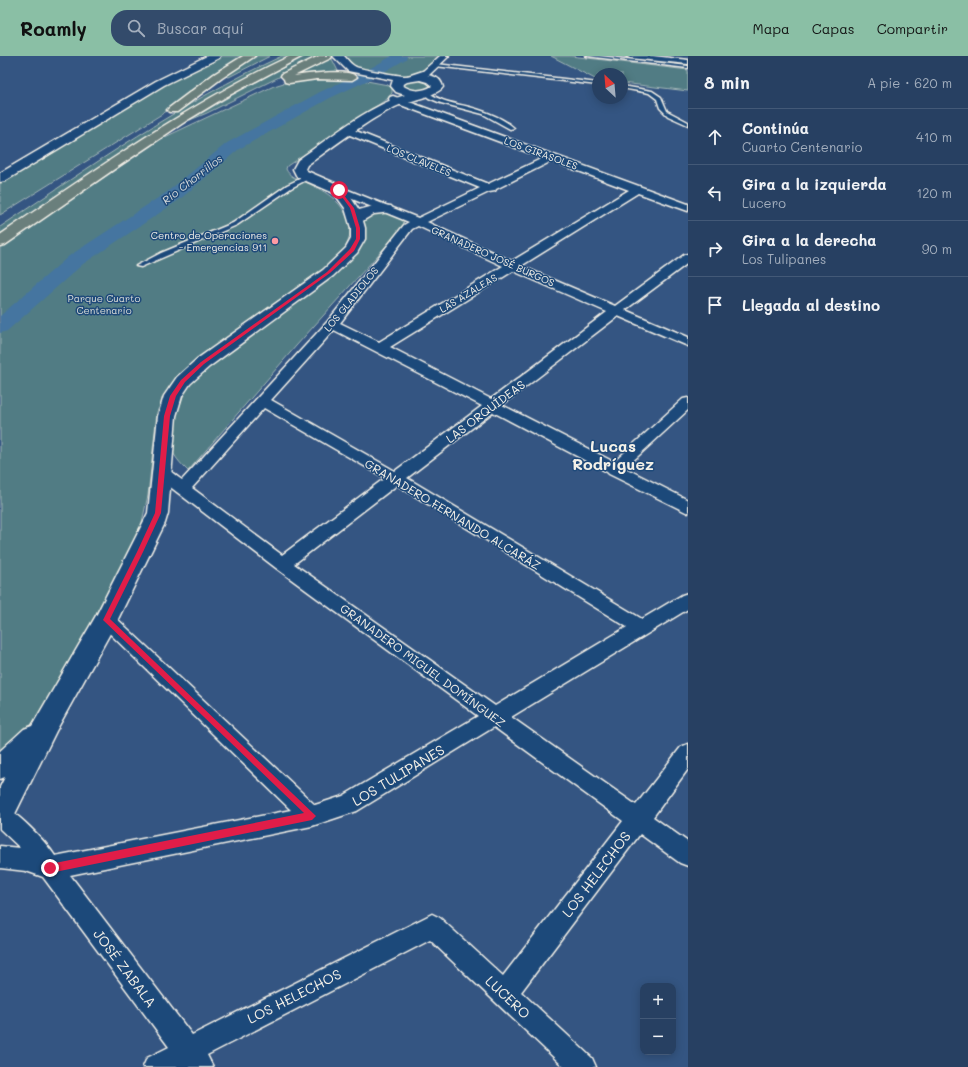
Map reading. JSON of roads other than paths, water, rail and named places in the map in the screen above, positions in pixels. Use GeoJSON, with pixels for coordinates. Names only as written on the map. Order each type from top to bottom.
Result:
{"type":"FeatureCollection","features":[{"type":"Feature","properties":{"kind":"highway"},"geometry":{"type":"LineString","coordinates":[[163,118],[218,76],[250,56]]}},
{"type":"Feature","properties":{"kind":"highway"},"geometry":{"type":"LineString","coordinates":[[139,132],[232,79],[278,56]]}},
{"type":"Feature","properties":{"kind":"highway"},"geometry":{"type":"LineString","coordinates":[[0,242],[206,104],[298,56]]}},
{"type":"Feature","properties":{"kind":"highway"},"geometry":{"type":"LineString","coordinates":[[327,56],[276,83],[292,79],[317,76],[352,77]]}},
{"type":"Feature","properties":{"kind":"highway"},"geometry":{"type":"LineString","coordinates":[[137,149],[223,107]]}},
{"type":"Feature","properties":{"kind":"main road"},"geometry":{"type":"LineString","coordinates":[[0,178],[160,84],[215,56]]}},
{"type":"Feature","properties":{"kind":"main road"},"geometry":{"type":"LineString","coordinates":[[339,56],[352,69],[365,73],[393,92]]}},
{"type":"Feature","properties":{"kind":"main road"},"geometry":{"type":"LineString","coordinates":[[303,173],[302,163],[348,131],[393,92],[397,82],[408,78],[425,78],[438,83],[438,87],[436,90],[425,93],[393,92],[344,74],[339,56]]}},
{"type":"Feature","properties":{"kind":"main road"},"geometry":{"type":"LineString","coordinates":[[0,169],[56,145]]}},
{"type":"Feature","properties":{"kind":"main road","name":"GRANADERO JOSÉ BURGOS"},"geometry":{"type":"LineString","coordinates":[[303,173],[339,190]]}},
{"type":"Feature","properties":{"kind":"main road"},"geometry":{"type":"LineString","coordinates":[[1,814],[47,723],[106,620],[158,513],[167,416],[173,396],[183,381],[202,363],[328,272],[343,260],[352,250],[358,239],[358,228],[352,208],[339,190]]}},
{"type":"Feature","properties":{"kind":"main road"},"geometry":{"type":"LineString","coordinates":[[356,220],[368,211],[386,209]]}},
{"type":"Feature","properties":{"kind":"main road"},"geometry":{"type":"LineString","coordinates":[[0,767],[19,751],[47,723]]}},
{"type":"Feature","properties":{"kind":"street"},"geometry":{"type":"LineString","coordinates":[[408,78],[426,72],[445,56]]}},
{"type":"Feature","properties":{"kind":"street"},"geometry":{"type":"LineString","coordinates":[[630,56],[688,62]]}},
{"type":"Feature","properties":{"kind":"street"},"geometry":{"type":"LineString","coordinates":[[436,65],[434,74],[438,83]]}},
{"type":"Feature","properties":{"kind":"street","name":"LOS GIRASOLES"},"geometry":{"type":"LineString","coordinates":[[393,92],[553,158],[688,208]]}},
{"type":"Feature","properties":{"kind":"street","name":"LOS CLAVELES"},"geometry":{"type":"LineString","coordinates":[[348,131],[491,189]]}},
{"type":"Feature","properties":{"kind":"street","name":"LOS GLADIOLOS"},"geometry":{"type":"LineString","coordinates":[[183,488],[332,324],[408,228],[553,158]]}},
{"type":"Feature","properties":{"kind":"street","name":"LAS AZALEAS"},"geometry":{"type":"LineString","coordinates":[[380,347],[638,189]]}},
{"type":"Feature","properties":{"kind":"street","name":"GRANADERO JOSÉ BURGOS"},"geometry":{"type":"LineString","coordinates":[[339,190],[420,223],[512,266],[688,342]]}},
{"type":"Feature","properties":{"kind":"street","name":"LAS ORQUÍDEAS"},"geometry":{"type":"LineString","coordinates":[[282,564],[688,257]]}},
{"type":"Feature","properties":{"kind":"street"},"geometry":{"type":"LineString","coordinates":[[332,324],[380,347],[688,508]]}},
{"type":"Feature","properties":{"kind":"street","name":"GRANADERO FERNANDO ALCARÁZ"},"geometry":{"type":"LineString","coordinates":[[263,401],[396,478],[643,628]]}},
{"type":"Feature","properties":{"kind":"street"},"geometry":{"type":"LineString","coordinates":[[614,470],[688,402]]}},
{"type":"Feature","properties":{"kind":"street","name":"GRANADERO MIGUEL DOMÍNGUEZ"},"geometry":{"type":"LineString","coordinates":[[161,472],[282,564],[688,855]]}},
{"type":"Feature","properties":{"kind":"street","name":"LOS TULIPANES"},"geometry":{"type":"LineString","coordinates":[[50,868],[312,816],[349,804],[688,600]]}},
{"type":"Feature","properties":{"kind":"street"},"geometry":{"type":"LineString","coordinates":[[106,620],[312,816]]}},
{"type":"Feature","properties":{"kind":"street","name":"LOS HELECHOS"},"geometry":{"type":"LineString","coordinates":[[505,994],[688,753]]}},
{"type":"Feature","properties":{"kind":"street","name":"JOSÉ ZABALA"},"geometry":{"type":"LineString","coordinates":[[1,814],[40,852],[50,868],[193,1059]]}},
{"type":"Feature","properties":{"kind":"street"},"geometry":{"type":"LineString","coordinates":[[0,856],[26,860],[50,868]]}},
{"type":"Feature","properties":{"kind":"street","name":"LOS HELECHOS"},"geometry":{"type":"LineString","coordinates":[[156,1067],[193,1059],[432,926]]}},
{"type":"Feature","properties":{"kind":"street","name":"LUCERO"},"geometry":{"type":"LineString","coordinates":[[432,926],[583,1067]]}},
{"type":"Feature","properties":{"kind":"lane"},"geometry":{"type":"LineString","coordinates":[[588,56],[688,67]]}},
{"type":"Feature","properties":{"kind":"lane"},"geometry":{"type":"LineString","coordinates":[[436,65],[592,83]]}},
{"type":"Feature","properties":{"kind":"lane"},"geometry":{"type":"LineString","coordinates":[[628,88],[650,92],[659,98],[660,106],[663,110],[688,124]]}},
{"type":"Feature","properties":{"kind":"lane"},"geometry":{"type":"LineString","coordinates":[[425,93],[434,99],[476,110],[491,116],[512,128]]}},
{"type":"Feature","properties":{"kind":"lane"},"geometry":{"type":"LineString","coordinates":[[140,266],[154,258],[237,223],[296,182],[303,173]]}},
{"type":"Feature","properties":{"kind":"waterway","name":"Río Chorrillos"},"geometry":{"type":"LineString","coordinates":[[0,327],[76,260],[173,196],[233,146],[325,95],[374,72],[401,56]]}},
{"type":"Feature","properties":{"kind":"place","name":"Centro de Operaciones - Emergencias 911"},"geometry":{"type":"Point","coordinates":[275,241]}},
{"type":"Feature","properties":{"kind":"district","name":"Lucas Rodríguez"},"geometry":{"type":"Point","coordinates":[613,454]}},
{"type":"Feature","properties":{"kind":"park label","name":"Parque Cuarto Centenario"},"geometry":{"type":"Point","coordinates":[104,304]}}]}
